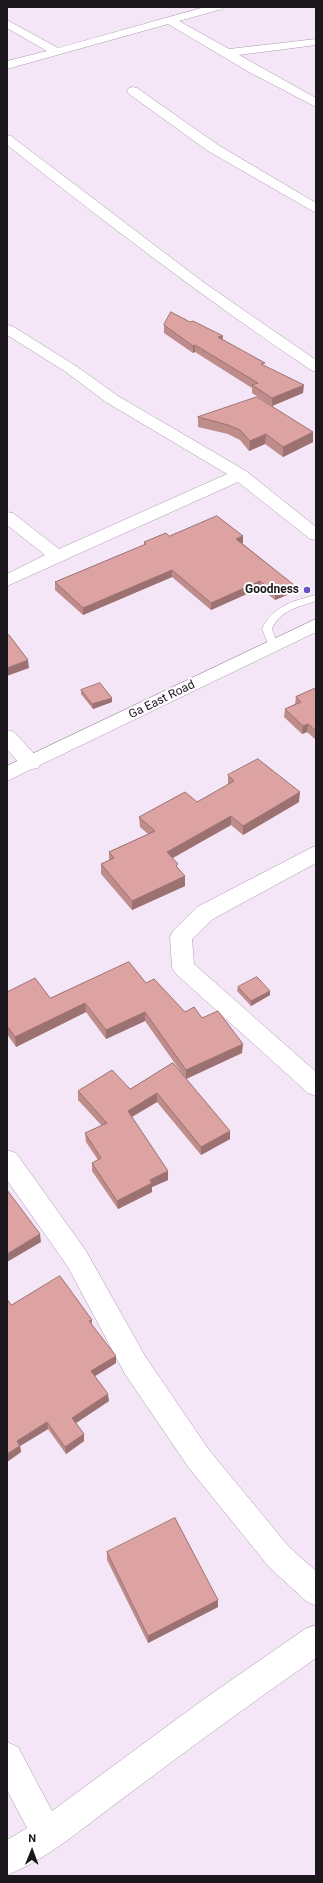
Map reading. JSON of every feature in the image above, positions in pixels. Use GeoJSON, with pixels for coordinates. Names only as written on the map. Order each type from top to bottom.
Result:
{"type":"FeatureCollection","features":[{"type":"Feature","properties":{"kind":"street"},"geometry":{"type":"LineString","coordinates":[[7,65],[218,7]]}},
{"type":"Feature","properties":{"kind":"street"},"geometry":{"type":"LineString","coordinates":[[170,20],[205,42],[316,103]]}},
{"type":"Feature","properties":{"kind":"street"},"geometry":{"type":"LineString","coordinates":[[7,23],[57,52]]}},
{"type":"Feature","properties":{"kind":"street"},"geometry":{"type":"LineString","coordinates":[[227,53],[316,42]]}},
{"type":"Feature","properties":{"kind":"street"},"geometry":{"type":"LineString","coordinates":[[133,91],[213,148],[316,209]]}},
{"type":"Feature","properties":{"kind":"street"},"geometry":{"type":"LineString","coordinates":[[7,139],[140,242],[270,337],[316,367]]}},
{"type":"Feature","properties":{"kind":"street"},"geometry":{"type":"LineString","coordinates":[[7,330],[71,369],[112,399],[240,475],[316,535]]}},
{"type":"Feature","properties":{"kind":"street"},"geometry":{"type":"LineString","coordinates":[[7,581],[57,556],[240,475]]}},
{"type":"Feature","properties":{"kind":"street"},"geometry":{"type":"LineString","coordinates":[[7,517],[57,556]]}},
{"type":"Feature","properties":{"kind":"street","name":"Ga East Road"},"geometry":{"type":"LineString","coordinates":[[7,774],[316,625]]}},
{"type":"Feature","properties":{"kind":"street"},"geometry":{"type":"LineString","coordinates":[[7,737],[31,762]]}},
{"type":"Feature","properties":{"kind":"street"},"geometry":{"type":"LineString","coordinates":[[316,854],[205,913],[181,937],[183,967],[316,1086]]}},
{"type":"Feature","properties":{"kind":"street"},"geometry":{"type":"LineString","coordinates":[[7,1160],[77,1260],[136,1365],[199,1459],[279,1557],[316,1591]]}},
{"type":"Feature","properties":{"kind":"street"},"geometry":{"type":"LineString","coordinates":[[7,1860],[47,1834],[215,1710],[316,1640]]}},
{"type":"Feature","properties":{"kind":"street"},"geometry":{"type":"LineString","coordinates":[[7,1758],[47,1834]]}},
{"type":"Feature","properties":{"kind":"lane"},"geometry":{"type":"LineString","coordinates":[[273,646],[267,629],[272,618],[282,610],[316,598]]}},
{"type":"Feature","properties":{"kind":"building"},"geometry":{"type":"Polygon","coordinates":[[[171,312],[223,336],[218,337],[265,363],[261,364],[304,385],[272,398],[252,385],[258,383],[195,345],[193,346],[164,325],[171,312]]]}},
{"type":"Feature","properties":{"kind":"building"},"geometry":{"type":"Polygon","coordinates":[[[257,397],[313,432],[283,447],[266,434],[250,441],[240,430],[228,425],[198,417],[257,397]]]}},
{"type":"Feature","properties":{"kind":"building"},"geometry":{"type":"Polygon","coordinates":[[[217,516],[243,536],[236,539],[294,585],[275,593],[260,581],[211,603],[172,570],[83,608],[55,582],[146,544],[144,542],[166,533],[169,536],[217,516]]]}},
{"type":"Feature","properties":{"kind":"building"},"geometry":{"type":"Polygon","coordinates":[[[9,635],[28,660],[7,668],[7,636],[9,635]]]}},
{"type":"Feature","properties":{"kind":"building"},"geometry":{"type":"Polygon","coordinates":[[[100,683],[112,698],[92,704],[81,690],[100,683]]]}},
{"type":"Feature","properties":{"kind":"building"},"geometry":{"type":"Polygon","coordinates":[[[316,688],[316,731],[308,724],[303,726],[285,709],[301,702],[296,697],[316,688]]]}},
{"type":"Feature","properties":{"kind":"building"},"geometry":{"type":"Polygon","coordinates":[[[258,759],[300,792],[243,826],[231,816],[167,852],[178,864],[176,866],[185,876],[132,901],[101,864],[114,858],[109,852],[155,831],[139,817],[185,792],[197,802],[234,781],[228,775],[258,759]]]}},
{"type":"Feature","properties":{"kind":"building"},"geometry":{"type":"Polygon","coordinates":[[[129,962],[146,983],[154,979],[185,1012],[194,1007],[202,1018],[218,1011],[243,1044],[186,1070],[145,1012],[106,1030],[85,1003],[15,1037],[7,1026],[7,992],[35,978],[50,998],[129,962]]]}},
{"type":"Feature","properties":{"kind":"building"},"geometry":{"type":"Polygon","coordinates":[[[257,977],[270,991],[251,1001],[238,987],[257,977]]]}},
{"type":"Feature","properties":{"kind":"building"},"geometry":{"type":"Polygon","coordinates":[[[173,1063],[230,1131],[201,1147],[157,1093],[128,1111],[168,1171],[150,1180],[152,1183],[117,1201],[92,1163],[101,1158],[85,1133],[107,1123],[78,1091],[112,1070],[130,1089],[173,1063]]]}},
{"type":"Feature","properties":{"kind":"building"},"geometry":{"type":"Polygon","coordinates":[[[7,1190],[40,1234],[7,1254],[7,1190]]]}},
{"type":"Feature","properties":{"kind":"building"},"geometry":{"type":"Polygon","coordinates":[[[60,1276],[92,1320],[89,1321],[116,1356],[91,1371],[108,1394],[72,1418],[84,1434],[65,1447],[47,1422],[17,1441],[20,1446],[7,1454],[7,1299],[11,1305],[60,1276]]]}},
{"type":"Feature","properties":{"kind":"building"},"geometry":{"type":"Polygon","coordinates":[[[175,1518],[218,1600],[148,1636],[107,1552],[175,1518]]]}},
{"type":"Feature","properties":{"kind":"place","name":"Goodness"},"geometry":{"type":"Point","coordinates":[307,590]}}]}
